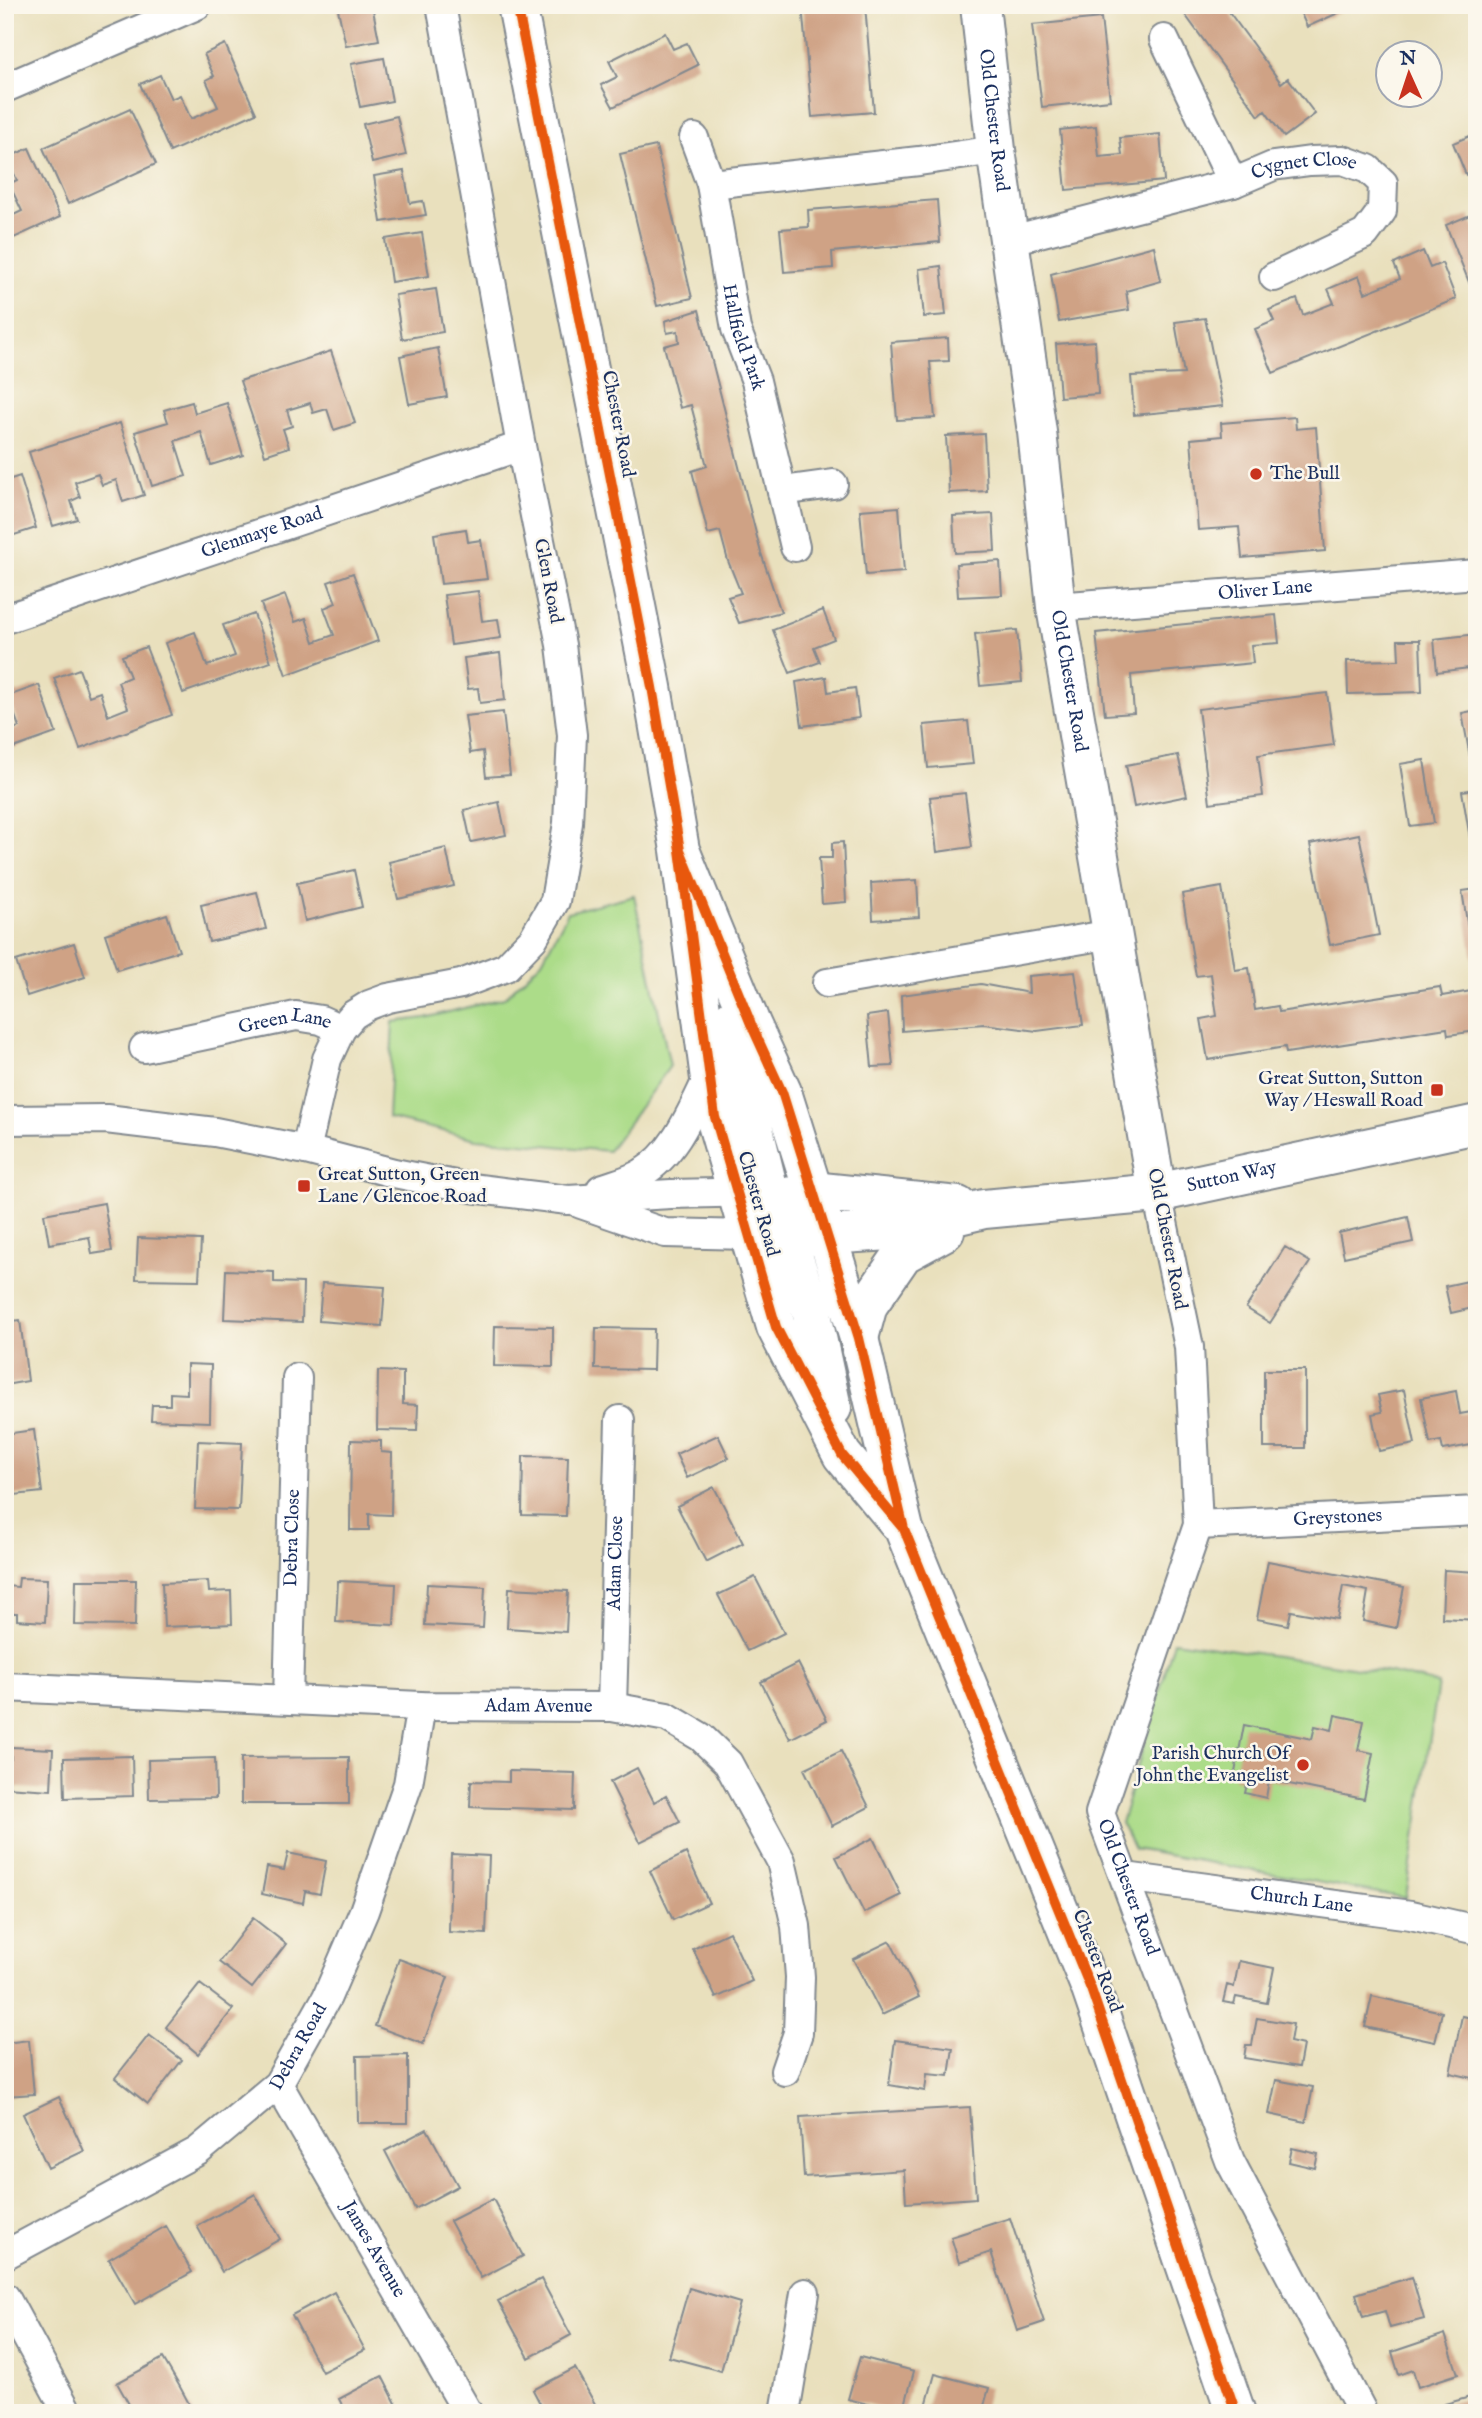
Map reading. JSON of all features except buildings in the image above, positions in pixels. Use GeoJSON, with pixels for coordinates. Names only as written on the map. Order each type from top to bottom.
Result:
{"type":"FeatureCollection","features":[{"type":"Feature","properties":{"kind":"main road","name":"Chester Road"},"geometry":{"type":"LineString","coordinates":[[517,5],[649,674],[680,850],[715,1117],[753,1192],[748,1235],[776,1327],[842,1455],[904,1529]]}},
{"type":"Feature","properties":{"kind":"main road","name":"Old Chester Road"},"geometry":{"type":"LineString","coordinates":[[981,5],[996,150],[1037,432],[1056,607],[1157,1192]]}},
{"type":"Feature","properties":{"kind":"main road","name":"Chester Road"},"geometry":{"type":"LineString","coordinates":[[680,850],[782,1092],[859,1338],[904,1529],[1091,1989],[1236,2413]]}},
{"type":"Feature","properties":{"kind":"main road"},"geometry":{"type":"LineString","coordinates":[[720,947],[748,1105],[753,1192]]}},
{"type":"Feature","properties":{"kind":"main road","name":"Sutton Way"},"geometry":{"type":"LineString","coordinates":[[748,1235],[787,1237],[891,1231],[984,1209],[1157,1192],[1477,1124]]}},
{"type":"Feature","properties":{"kind":"main road"},"geometry":{"type":"LineString","coordinates":[[812,1191],[787,1237],[812,1314],[842,1455]]}},
{"type":"Feature","properties":{"kind":"main road","name":"Sutton Way"},"geometry":{"type":"LineString","coordinates":[[812,1191],[984,1209]]}},
{"type":"Feature","properties":{"kind":"main road","name":"Sutton Way"},"geometry":{"type":"LineString","coordinates":[[859,1338],[868,1305],[903,1254],[984,1209]]}},
{"type":"Feature","properties":{"kind":"street"},"geometry":{"type":"LineString","coordinates":[[5,88],[197,5]]}},
{"type":"Feature","properties":{"kind":"street","name":"Glen Road"},"geometry":{"type":"LineString","coordinates":[[341,1029],[353,1015],[369,1005],[388,998],[461,984],[506,967],[533,939],[555,901],[568,823],[572,735],[561,645],[521,446],[440,5]]}},
{"type":"Feature","properties":{"kind":"street","name":"Cygnet Close"},"geometry":{"type":"LineString","coordinates":[[1164,39],[1233,183]]}},
{"type":"Feature","properties":{"kind":"street","name":"Hallfield Park"},"geometry":{"type":"LineString","coordinates":[[694,138],[711,184],[736,329],[756,381],[795,547]]}},
{"type":"Feature","properties":{"kind":"street"},"geometry":{"type":"LineString","coordinates":[[711,184],[996,150]]}},
{"type":"Feature","properties":{"kind":"street","name":"Cygnet Close"},"geometry":{"type":"LineString","coordinates":[[1008,241],[1233,183],[1273,166],[1343,160],[1368,169],[1383,183],[1382,211],[1365,234],[1274,277]]}},
{"type":"Feature","properties":{"kind":"street","name":"Glenmaye Road"},"geometry":{"type":"LineString","coordinates":[[5,619],[521,446]]}},
{"type":"Feature","properties":{"kind":"street"},"geometry":{"type":"LineString","coordinates":[[782,491],[833,484]]}},
{"type":"Feature","properties":{"kind":"street","name":"Oliver Lane"},"geometry":{"type":"LineString","coordinates":[[1056,607],[1477,574]]}},
{"type":"Feature","properties":{"kind":"street"},"geometry":{"type":"LineString","coordinates":[[827,983],[1112,934]]}},
{"type":"Feature","properties":{"kind":"street","name":"Green Lane"},"geometry":{"type":"LineString","coordinates":[[144,1048],[296,1016],[321,1020],[341,1029],[327,1059],[306,1150]]}},
{"type":"Feature","properties":{"kind":"street"},"geometry":{"type":"LineString","coordinates":[[568,1200],[640,1175],[658,1162],[685,1125],[709,1076]]}},
{"type":"Feature","properties":{"kind":"street"},"geometry":{"type":"LineString","coordinates":[[5,1119],[106,1119],[215,1132],[306,1150],[458,1186],[568,1200],[812,1191]]}},
{"type":"Feature","properties":{"kind":"street","name":"Old Chester Road"},"geometry":{"type":"LineString","coordinates":[[1157,1192],[1189,1347],[1198,1525],[1100,1813],[1230,2161],[1363,2413]]}},
{"type":"Feature","properties":{"kind":"street"},"geometry":{"type":"LineString","coordinates":[[568,1200],[665,1233],[748,1235]]}},
{"type":"Feature","properties":{"kind":"street","name":"Debra Close"},"geometry":{"type":"LineString","coordinates":[[288,1699],[297,1378]]}},
{"type":"Feature","properties":{"kind":"street","name":"Adam Close"},"geometry":{"type":"LineString","coordinates":[[612,1707],[620,1420]]}},
{"type":"Feature","properties":{"kind":"street","name":"Greystones"},"geometry":{"type":"LineString","coordinates":[[1198,1525],[1477,1511]]}},
{"type":"Feature","properties":{"kind":"street","name":"Adam Avenue"},"geometry":{"type":"LineString","coordinates":[[5,1687],[421,1706],[612,1707],[667,1717],[701,1737],[729,1763],[781,1861],[796,1926],[800,1977],[799,2033],[785,2071]]}},
{"type":"Feature","properties":{"kind":"street","name":"Debra Road"},"geometry":{"type":"LineString","coordinates":[[5,2255],[198,2151],[278,2084],[327,1997],[364,1911],[408,1784],[421,1706]]}},
{"type":"Feature","properties":{"kind":"street","name":"Church Lane"},"geometry":{"type":"LineString","coordinates":[[1125,1877],[1411,1915],[1477,1930]]}},
{"type":"Feature","properties":{"kind":"street","name":"James Avenue"},"geometry":{"type":"LineString","coordinates":[[278,2084],[468,2413]]}},
{"type":"Feature","properties":{"kind":"street"},"geometry":{"type":"LineString","coordinates":[[785,2413],[805,2293]]}},
{"type":"Feature","properties":{"kind":"street"},"geometry":{"type":"LineString","coordinates":[[5,2297],[68,2413]]}},
{"type":"Feature","properties":{"kind":"green space"},"geometry":{"type":"Polygon","coordinates":[[[634,895],[670,1066],[608,1151],[477,1139],[388,1118],[393,1022],[425,1018],[504,998],[542,961],[568,912],[634,895]]]}},
{"type":"Feature","properties":{"kind":"green space"},"geometry":{"type":"Polygon","coordinates":[[[1174,1641],[1391,1673],[1438,1684],[1406,1898],[1134,1849],[1121,1823],[1174,1641]]]}},
{"type":"Feature","properties":{"kind":"cycle path"},"geometry":{"type":"LineString","coordinates":[[517,5],[652,687],[680,850],[715,1117],[776,1327],[842,1455],[902,1527]]}},
{"type":"Feature","properties":{"kind":"cycle path"},"geometry":{"type":"LineString","coordinates":[[680,850],[751,1024],[782,1092],[859,1338],[904,1529],[1091,1989],[1236,2413]]}},
{"type":"Feature","properties":{"kind":"place","name":"The Bull"},"geometry":{"type":"Point","coordinates":[1256,474]}},
{"type":"Feature","properties":{"kind":"place","name":"Great Sutton, Sutton Way / Heswall Road"},"geometry":{"type":"Point","coordinates":[1437,1090]}},
{"type":"Feature","properties":{"kind":"place","name":"Great Sutton, Green Lane / Glencoe Road"},"geometry":{"type":"Point","coordinates":[304,1186]}},
{"type":"Feature","properties":{"kind":"place","name":"Parish Church Of John the Evangelist"},"geometry":{"type":"Point","coordinates":[1303,1765]}}]}
